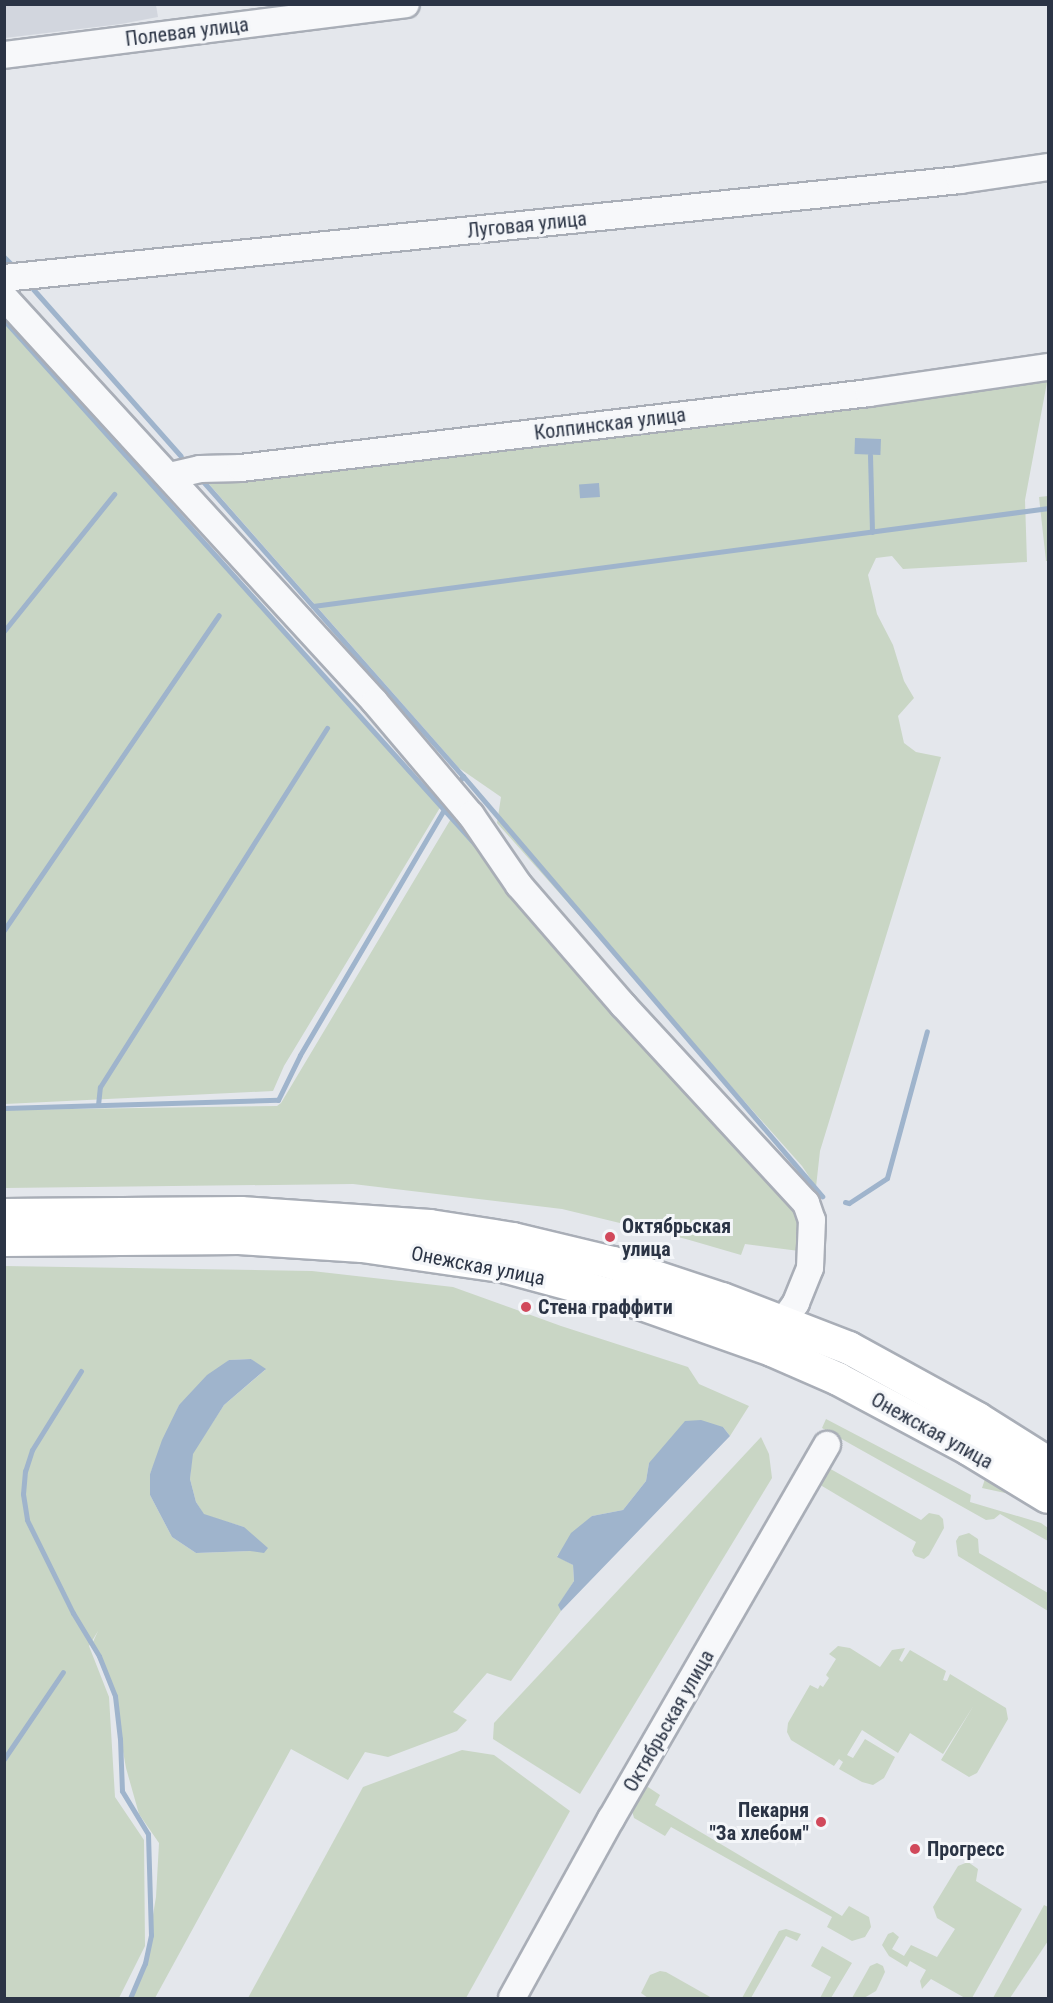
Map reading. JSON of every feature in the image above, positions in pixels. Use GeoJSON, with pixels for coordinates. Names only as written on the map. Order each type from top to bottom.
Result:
{"type":"FeatureCollection","features":[{"type":"Feature","properties":{"kind":"main road","name":"Онежская улица"},"geometry":{"type":"LineString","coordinates":[[4,1215],[241,1213],[430,1226],[513,1239],[613,1263],[783,1321],[849,1348],[978,1419],[1048,1463]]}},
{"type":"Feature","properties":{"kind":"main road","name":"Онежская улица"},"geometry":{"type":"LineString","coordinates":[[4,1240],[239,1238],[363,1246],[507,1267],[636,1302],[772,1350],[838,1379],[969,1449],[1048,1497]]}},
{"type":"Feature","properties":{"kind":"street","name":"Полевая улица"},"geometry":{"type":"LineString","coordinates":[[4,55],[406,4]]}},
{"type":"Feature","properties":{"kind":"street","name":"Луговая улица"},"geometry":{"type":"LineString","coordinates":[[4,278],[960,180],[1048,167]]}},
{"type":"Feature","properties":{"kind":"street"},"geometry":{"type":"LineString","coordinates":[[4,297],[375,702],[471,815],[519,885],[622,1005],[806,1203],[812,1220],[810,1268],[796,1303],[783,1321],[772,1350]]}},
{"type":"Feature","properties":{"kind":"street","name":"Колпинская улица"},"geometry":{"type":"LineString","coordinates":[[170,476],[200,469],[241,468],[869,393],[1048,367]]}},
{"type":"Feature","properties":{"kind":"street","name":"Октябрьская улица"},"geometry":{"type":"LineString","coordinates":[[512,1998],[827,1445]]}},
{"type":"Feature","properties":{"kind":"shaded area"},"geometry":{"type":"Polygon","coordinates":[[[4,5],[156,5],[158,17],[121,24],[5,38],[4,5]]]}},
{"type":"Feature","properties":{"kind":"green space"},"geometry":{"type":"Polygon","coordinates":[[[5,320],[441,806],[284,1066],[273,1091],[5,1104],[5,320]]]}},
{"type":"Feature","properties":{"kind":"green space"},"geometry":{"type":"Polygon","coordinates":[[[1048,377],[1025,500],[1027,562],[903,569],[892,556],[876,558],[868,575],[877,614],[893,645],[904,681],[914,698],[898,716],[904,743],[916,752],[941,757],[820,1151],[816,1187],[802,1166],[497,823],[501,797],[459,768],[201,475],[1048,377]]]}},
{"type":"Feature","properties":{"kind":"green space"},"geometry":{"type":"Polygon","coordinates":[[[1048,496],[1048,561],[1046,561],[1039,497],[1048,496]]]}},
{"type":"Feature","properties":{"kind":"green space"},"geometry":{"type":"Polygon","coordinates":[[[452,817],[623,1012],[806,1210],[807,1252],[745,1244],[741,1255],[686,1239],[562,1209],[353,1184],[5,1188],[4,1110],[277,1106],[281,1103],[452,817]]]}},
{"type":"Feature","properties":{"kind":"green space"},"geometry":{"type":"Polygon","coordinates":[[[4,1266],[312,1271],[453,1287],[561,1326],[688,1367],[699,1384],[749,1406],[730,1436],[723,1427],[649,1463],[646,1481],[623,1510],[592,1516],[557,1556],[573,1565],[574,1581],[559,1605],[561,1611],[511,1681],[487,1673],[453,1712],[467,1720],[457,1731],[388,1757],[365,1752],[348,1780],[291,1749],[155,1998],[130,1998],[145,1963],[156,1897],[159,1843],[139,1814],[126,1768],[112,1689],[92,1644],[98,1631],[89,1646],[109,1697],[115,1797],[144,1840],[145,1946],[119,1998],[5,1998],[4,1266]],[[251,1359],[229,1360],[179,1405],[150,1474],[150,1495],[172,1537],[196,1553],[250,1551],[244,1527],[204,1515],[196,1502],[190,1479],[192,1454],[224,1405],[265,1370],[251,1359]]]}},
{"type":"Feature","properties":{"kind":"green space"},"geometry":{"type":"Polygon","coordinates":[[[826,1419],[971,1495],[970,1502],[1041,1523],[1048,1528],[1048,1541],[1000,1514],[994,1519],[986,1520],[822,1428],[826,1419]]]}},
{"type":"Feature","properties":{"kind":"green space"},"geometry":{"type":"Polygon","coordinates":[[[761,1437],[769,1454],[772,1478],[580,1794],[493,1739],[494,1723],[761,1437]]]}},
{"type":"Feature","properties":{"kind":"green space"},"geometry":{"type":"Polygon","coordinates":[[[827,1467],[921,1520],[929,1513],[939,1515],[943,1519],[944,1528],[929,1555],[924,1559],[915,1556],[912,1551],[916,1542],[822,1486],[819,1482],[827,1467]]]}},
{"type":"Feature","properties":{"kind":"green space"},"geometry":{"type":"Polygon","coordinates":[[[985,1479],[1033,1499],[982,1488],[985,1479]]]}},
{"type":"Feature","properties":{"kind":"green space"},"geometry":{"type":"Polygon","coordinates":[[[969,1533],[978,1539],[979,1553],[1048,1593],[1048,1611],[958,1556],[956,1541],[959,1536],[969,1533]]]}},
{"type":"Feature","properties":{"kind":"green space"},"geometry":{"type":"Polygon","coordinates":[[[838,1646],[850,1648],[880,1667],[892,1650],[905,1648],[899,1660],[902,1662],[910,1650],[946,1671],[943,1680],[947,1681],[950,1674],[1006,1708],[1008,1719],[977,1773],[969,1777],[941,1760],[974,1705],[943,1754],[910,1733],[898,1753],[862,1730],[847,1755],[853,1758],[865,1739],[895,1757],[884,1778],[873,1785],[862,1782],[839,1769],[843,1762],[839,1759],[834,1766],[791,1740],[787,1732],[788,1723],[810,1685],[818,1689],[820,1685],[823,1687],[829,1678],[826,1675],[836,1659],[829,1654],[838,1646]]]}},
{"type":"Feature","properties":{"kind":"green space"},"geometry":{"type":"Polygon","coordinates":[[[462,1750],[494,1755],[570,1811],[466,1998],[248,1998],[363,1787],[462,1750]]]}},
{"type":"Feature","properties":{"kind":"green space"},"geometry":{"type":"Polygon","coordinates":[[[648,1787],[660,1795],[655,1805],[842,1916],[849,1906],[869,1917],[871,1927],[865,1937],[852,1941],[827,1927],[832,1917],[671,1827],[665,1836],[634,1818],[632,1811],[635,1800],[641,1791],[648,1787]]]}},
{"type":"Feature","properties":{"kind":"green space"},"geometry":{"type":"Polygon","coordinates":[[[968,1862],[978,1869],[976,1881],[1022,1909],[972,1998],[965,1998],[931,1979],[922,1989],[920,1981],[926,1970],[910,1961],[907,1967],[889,1956],[882,1945],[888,1934],[893,1932],[899,1937],[892,1949],[904,1956],[911,1945],[937,1957],[955,1929],[937,1918],[933,1907],[958,1866],[968,1862]]]}},
{"type":"Feature","properties":{"kind":"green space"},"geometry":{"type":"Polygon","coordinates":[[[1044,1905],[1048,1907],[1048,1941],[1010,1998],[993,1998],[1044,1905]]]}},
{"type":"Feature","properties":{"kind":"green space"},"geometry":{"type":"Polygon","coordinates":[[[786,1929],[801,1934],[797,1941],[786,1936],[751,1998],[742,1998],[779,1931],[786,1929]]]}},
{"type":"Feature","properties":{"kind":"green space"},"geometry":{"type":"Polygon","coordinates":[[[822,1946],[852,1963],[831,1998],[820,1998],[831,1977],[811,1966],[822,1946]]]}},
{"type":"Feature","properties":{"kind":"green space"},"geometry":{"type":"Polygon","coordinates":[[[877,1963],[883,1966],[885,1972],[876,1991],[864,1998],[852,1998],[870,1966],[877,1963]]]}},
{"type":"Feature","properties":{"kind":"green space"},"geometry":{"type":"Polygon","coordinates":[[[660,1971],[666,1972],[712,1998],[648,1998],[641,1993],[650,1975],[660,1971]]]}},
{"type":"Feature","properties":{"kind":"water"},"geometry":{"type":"Polygon","coordinates":[[[855,438],[881,439],[880,455],[854,454],[855,438]]]}},
{"type":"Feature","properties":{"kind":"water"},"geometry":{"type":"Polygon","coordinates":[[[599,483],[600,497],[580,498],[579,484],[599,483]]]}},
{"type":"Feature","properties":{"kind":"water"},"geometry":{"type":"Polygon","coordinates":[[[251,1359],[266,1369],[224,1405],[193,1454],[190,1479],[196,1502],[204,1514],[244,1527],[268,1548],[264,1553],[250,1551],[196,1553],[172,1537],[150,1495],[150,1474],[162,1440],[179,1405],[207,1375],[229,1360],[251,1359]]]}},
{"type":"Feature","properties":{"kind":"water"},"geometry":{"type":"Polygon","coordinates":[[[701,1420],[723,1427],[730,1436],[561,1611],[558,1605],[574,1581],[573,1565],[557,1557],[571,1533],[592,1516],[623,1510],[646,1481],[649,1463],[685,1421],[701,1420]]]}},
{"type":"Feature","properties":{"kind":"waterway"},"geometry":{"type":"LineString","coordinates":[[4,257],[11,264]]}},
{"type":"Feature","properties":{"kind":"waterway"},"geometry":{"type":"LineString","coordinates":[[33,289],[181,456]]}},
{"type":"Feature","properties":{"kind":"waterway"},"geometry":{"type":"LineString","coordinates":[[4,320],[480,850]]}},
{"type":"Feature","properties":{"kind":"waterway"},"geometry":{"type":"LineString","coordinates":[[870,455],[872,532]]}},
{"type":"Feature","properties":{"kind":"waterway"},"geometry":{"type":"LineString","coordinates":[[200,478],[463,776],[461,779]]}},
{"type":"Feature","properties":{"kind":"waterway"},"geometry":{"type":"LineString","coordinates":[[4,631],[114,494]]}},
{"type":"Feature","properties":{"kind":"waterway"},"geometry":{"type":"LineString","coordinates":[[313,606],[1048,508]]}},
{"type":"Feature","properties":{"kind":"waterway"},"geometry":{"type":"LineString","coordinates":[[4,930],[219,615]]}},
{"type":"Feature","properties":{"kind":"waterway"},"geometry":{"type":"LineString","coordinates":[[98,1105],[100,1087],[327,728]]}},
{"type":"Feature","properties":{"kind":"waterway"},"geometry":{"type":"LineString","coordinates":[[463,776],[822,1196]]}},
{"type":"Feature","properties":{"kind":"waterway"},"geometry":{"type":"LineString","coordinates":[[4,1108],[278,1100],[300,1055],[445,808]]}},
{"type":"Feature","properties":{"kind":"waterway"},"geometry":{"type":"LineString","coordinates":[[845,1202],[849,1203],[887,1178],[927,1031]]}},
{"type":"Feature","properties":{"kind":"waterway"},"geometry":{"type":"LineString","coordinates":[[81,1371],[32,1450],[25,1471],[23,1494],[27,1520],[73,1613],[99,1656],[115,1696],[120,1739],[122,1791],[148,1834],[151,1935],[145,1963],[130,1998]]}},
{"type":"Feature","properties":{"kind":"waterway"},"geometry":{"type":"LineString","coordinates":[[4,1759],[63,1672]]}},
{"type":"Feature","properties":{"kind":"place","name":"Октябрьская улица"},"geometry":{"type":"Point","coordinates":[610,1237]}},
{"type":"Feature","properties":{"kind":"place","name":"Стена граффити"},"geometry":{"type":"Point","coordinates":[526,1307]}},
{"type":"Feature","properties":{"kind":"place","name":"Пекарня \"За хлебом\""},"geometry":{"type":"Point","coordinates":[821,1822]}},
{"type":"Feature","properties":{"kind":"place","name":"Прогресс"},"geometry":{"type":"Point","coordinates":[915,1849]}}]}
